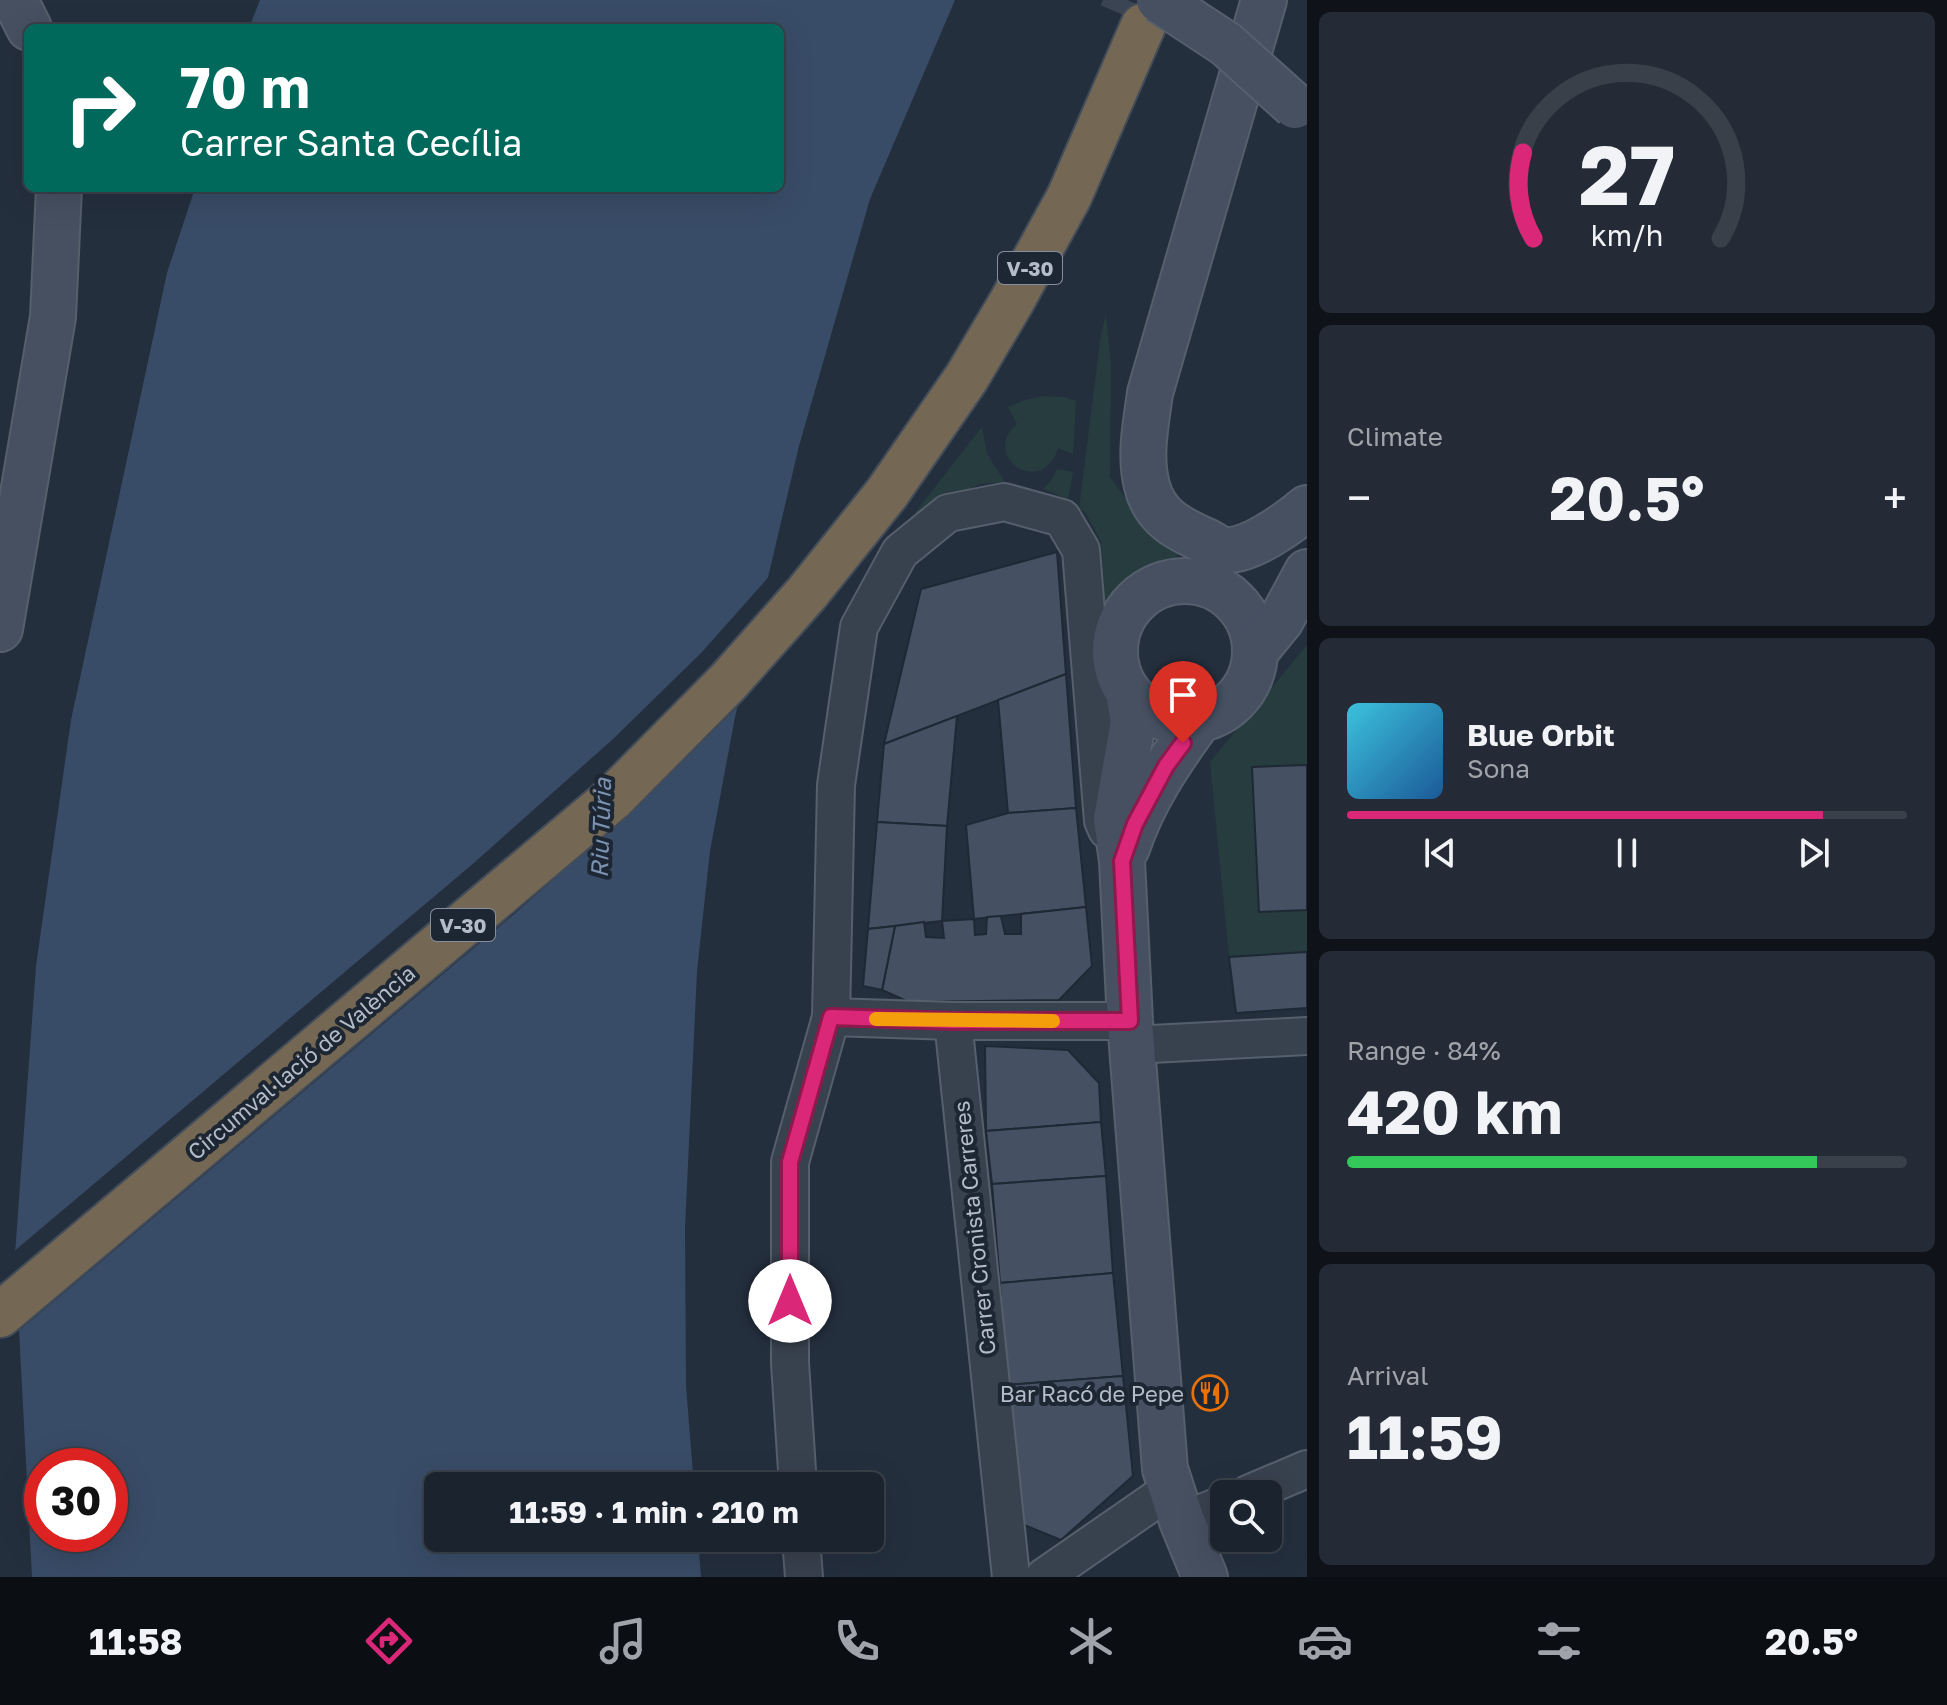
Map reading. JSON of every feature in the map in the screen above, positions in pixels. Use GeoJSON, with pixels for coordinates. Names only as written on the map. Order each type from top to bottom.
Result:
{"type":"FeatureCollection","features":[{"type":"Feature","properties":{"kind":"highway"},"geometry":{"type":"LineString","coordinates":[[0,1285],[595,781],[716,660],[784,582],[879,483],[1049,181],[1085,101],[1141,13]]}},
{"type":"Feature","properties":{"kind":"highway","name":"Circumval·lació de València"},"geometry":{"type":"LineString","coordinates":[[0,1315],[612,799],[728,682],[807,593],[879,483]]}},
{"type":"Feature","properties":{"kind":"main road"},"geometry":{"type":"LineString","coordinates":[[15,0],[27,24]]}},
{"type":"Feature","properties":{"kind":"main road"},"geometry":{"type":"LineString","coordinates":[[1264,0],[1150,393],[1142,453],[1146,485],[1155,508],[1176,528],[1224,550],[1284,527],[1307,508]]}},
{"type":"Feature","properties":{"kind":"main road"},"geometry":{"type":"LineString","coordinates":[[1141,13],[1226,44],[1301,114]]}},
{"type":"Feature","properties":{"kind":"main road"},"geometry":{"type":"LineString","coordinates":[[0,629],[53,317],[59,192]]}},
{"type":"Feature","properties":{"kind":"main road"},"geometry":{"type":"LineString","coordinates":[[1224,593],[1279,559],[1307,531]]}},
{"type":"Feature","properties":{"kind":"main road"},"geometry":{"type":"LineString","coordinates":[[1128,692],[1142,706],[1160,716],[1180,721],[1200,719],[1219,712],[1235,700],[1247,684],[1307,572]]}},
{"type":"Feature","properties":{"kind":"main road"},"geometry":{"type":"LineString","coordinates":[[1205,1577],[1165,1469],[1131,1033],[1122,861],[1116,819],[1133,722],[1128,692],[1101,628],[1124,616],[1138,598],[1158,586],[1180,581],[1203,583],[1224,593],[1239,607],[1250,625],[1281,624]]}},
{"type":"Feature","properties":{"kind":"main road"},"geometry":{"type":"LineString","coordinates":[[1122,861],[1135,824],[1166,766],[1200,719]]}},
{"type":"Feature","properties":{"kind":"street"},"geometry":{"type":"LineString","coordinates":[[797,1472],[790,1357],[790,1162],[831,1017],[836,785],[859,627],[900,552],[948,513],[1004,502],[1062,518],[1081,550],[1101,628],[1103,821],[1122,861]]}},
{"type":"Feature","properties":{"kind":"street"},"geometry":{"type":"LineString","coordinates":[[831,1017],[953,1021],[1131,1033],[1307,1036]]}},
{"type":"Feature","properties":{"kind":"street","name":"Carrer Cronista Carreres"},"geometry":{"type":"LineString","coordinates":[[953,1021],[1011,1577]]}},
{"type":"Feature","properties":{"kind":"street"},"geometry":{"type":"LineString","coordinates":[[1281,1480],[1307,1469]]}},
{"type":"Feature","properties":{"kind":"street"},"geometry":{"type":"LineString","coordinates":[[1044,1577],[1176,1505],[1210,1504]]}},
{"type":"Feature","properties":{"kind":"street"},"geometry":{"type":"LineString","coordinates":[[802,1552],[804,1577]]}},
{"type":"Feature","properties":{"kind":"green space"},"geometry":{"type":"Polygon","coordinates":[[[1106,314],[1111,367],[1110,477],[1153,532],[1179,553],[1175,559],[1129,583],[1103,620],[1096,597],[1104,586],[1101,541],[1085,512],[1079,509],[1106,314]]]}},
{"type":"Feature","properties":{"kind":"green space"},"geometry":{"type":"Polygon","coordinates":[[[1042,396],[1076,401],[1073,454],[1058,448],[1050,463],[1040,470],[1028,472],[1009,460],[1005,449],[1007,437],[1017,424],[1008,407],[1042,396]]]}},
{"type":"Feature","properties":{"kind":"green space"},"geometry":{"type":"Polygon","coordinates":[[[982,427],[987,454],[1005,482],[980,484],[914,514],[982,427]]]}},
{"type":"Feature","properties":{"kind":"green space"},"geometry":{"type":"Polygon","coordinates":[[[1057,469],[1073,472],[1068,499],[1043,489],[1057,469]]]}},
{"type":"Feature","properties":{"kind":"green space"},"geometry":{"type":"Polygon","coordinates":[[[1307,645],[1307,951],[1229,957],[1210,762],[1307,645]]]}},
{"type":"Feature","properties":{"kind":"water","name":"Riu Túria"},"geometry":{"type":"Polygon","coordinates":[[[260,0],[955,0],[870,199],[799,446],[735,717],[710,851],[697,971],[685,1228],[686,1386],[693,1472],[424,1472],[424,1552],[699,1552],[701,1577],[32,1577],[31,1552],[128,1552],[128,1448],[25,1448],[15,1254],[36,966],[71,720],[167,273],[194,192],[784,192],[784,24],[251,24],[260,0]]]}},
{"type":"Feature","properties":{"kind":"pier"},"geometry":{"type":"Polygon","coordinates":[[[773,572],[742,702],[649,795],[513,915],[15,1334],[12,1253],[475,862],[613,739],[702,652],[773,572]]]}},
{"type":"Feature","properties":{"kind":"building"},"geometry":{"type":"Polygon","coordinates":[[[1057,552],[1066,674],[884,744],[921,589],[1057,552]]]}},
{"type":"Feature","properties":{"kind":"building"},"geometry":{"type":"Polygon","coordinates":[[[1066,674],[1076,808],[1008,813],[998,700],[1066,674]]]}},
{"type":"Feature","properties":{"kind":"building"},"geometry":{"type":"Polygon","coordinates":[[[957,716],[947,826],[877,822],[884,744],[957,716]]]}},
{"type":"Feature","properties":{"kind":"building"},"geometry":{"type":"Polygon","coordinates":[[[1307,765],[1307,910],[1259,912],[1252,767],[1307,765]]]}},
{"type":"Feature","properties":{"kind":"building"},"geometry":{"type":"Polygon","coordinates":[[[1076,808],[1086,907],[974,919],[966,825],[1008,813],[1076,808]]]}},
{"type":"Feature","properties":{"kind":"building"},"geometry":{"type":"Polygon","coordinates":[[[877,822],[947,826],[942,921],[868,929],[877,822]]]}},
{"type":"Feature","properties":{"kind":"building"},"geometry":{"type":"Polygon","coordinates":[[[1086,907],[1092,966],[1059,1000],[909,1002],[882,990],[895,926],[924,922],[926,937],[944,938],[942,921],[974,919],[975,935],[986,934],[987,917],[1001,916],[1005,934],[1021,934],[1021,914],[1086,907]]]}},
{"type":"Feature","properties":{"kind":"building"},"geometry":{"type":"Polygon","coordinates":[[[895,926],[882,990],[863,986],[868,929],[895,926]]]}},
{"type":"Feature","properties":{"kind":"building"},"geometry":{"type":"Polygon","coordinates":[[[1307,952],[1307,1008],[1236,1013],[1229,957],[1307,952]]]}},
{"type":"Feature","properties":{"kind":"building"},"geometry":{"type":"Polygon","coordinates":[[[985,1046],[1068,1050],[1099,1083],[1101,1122],[986,1131],[985,1046]]]}},
{"type":"Feature","properties":{"kind":"building"},"geometry":{"type":"Polygon","coordinates":[[[1101,1122],[1106,1176],[992,1184],[986,1131],[1101,1122]]]}},
{"type":"Feature","properties":{"kind":"building"},"geometry":{"type":"Polygon","coordinates":[[[1106,1176],[1113,1273],[1000,1283],[992,1184],[1106,1176]]]}},
{"type":"Feature","properties":{"kind":"building"},"geometry":{"type":"Polygon","coordinates":[[[1113,1273],[1123,1376],[1006,1385],[1000,1283],[1113,1273]]]}},
{"type":"Feature","properties":{"kind":"building"},"geometry":{"type":"Polygon","coordinates":[[[1123,1376],[1133,1476],[1061,1540],[1017,1522],[1006,1385],[1123,1376]]]}},
{"type":"Feature","properties":{"kind":"tunnel"},"geometry":{"type":"LineString","coordinates":[[1121,14],[1127,0]]}},
{"type":"Feature","properties":{"kind":"slow traffic"},"geometry":{"type":"LineString","coordinates":[[876,1019],[1053,1021]]}},
{"type":"Feature","properties":{"kind":"place","name":"Bar Racó de Pepe"},"geometry":{"type":"Point","coordinates":[1210,1393]}},
{"type":"Feature","properties":{"kind":"route"},"geometry":{"type":"LineString","coordinates":[[790,1301],[790,1162],[831,1017],[1130,1021],[1122,861],[1135,824],[1166,766],[1183,743]]}}]}
